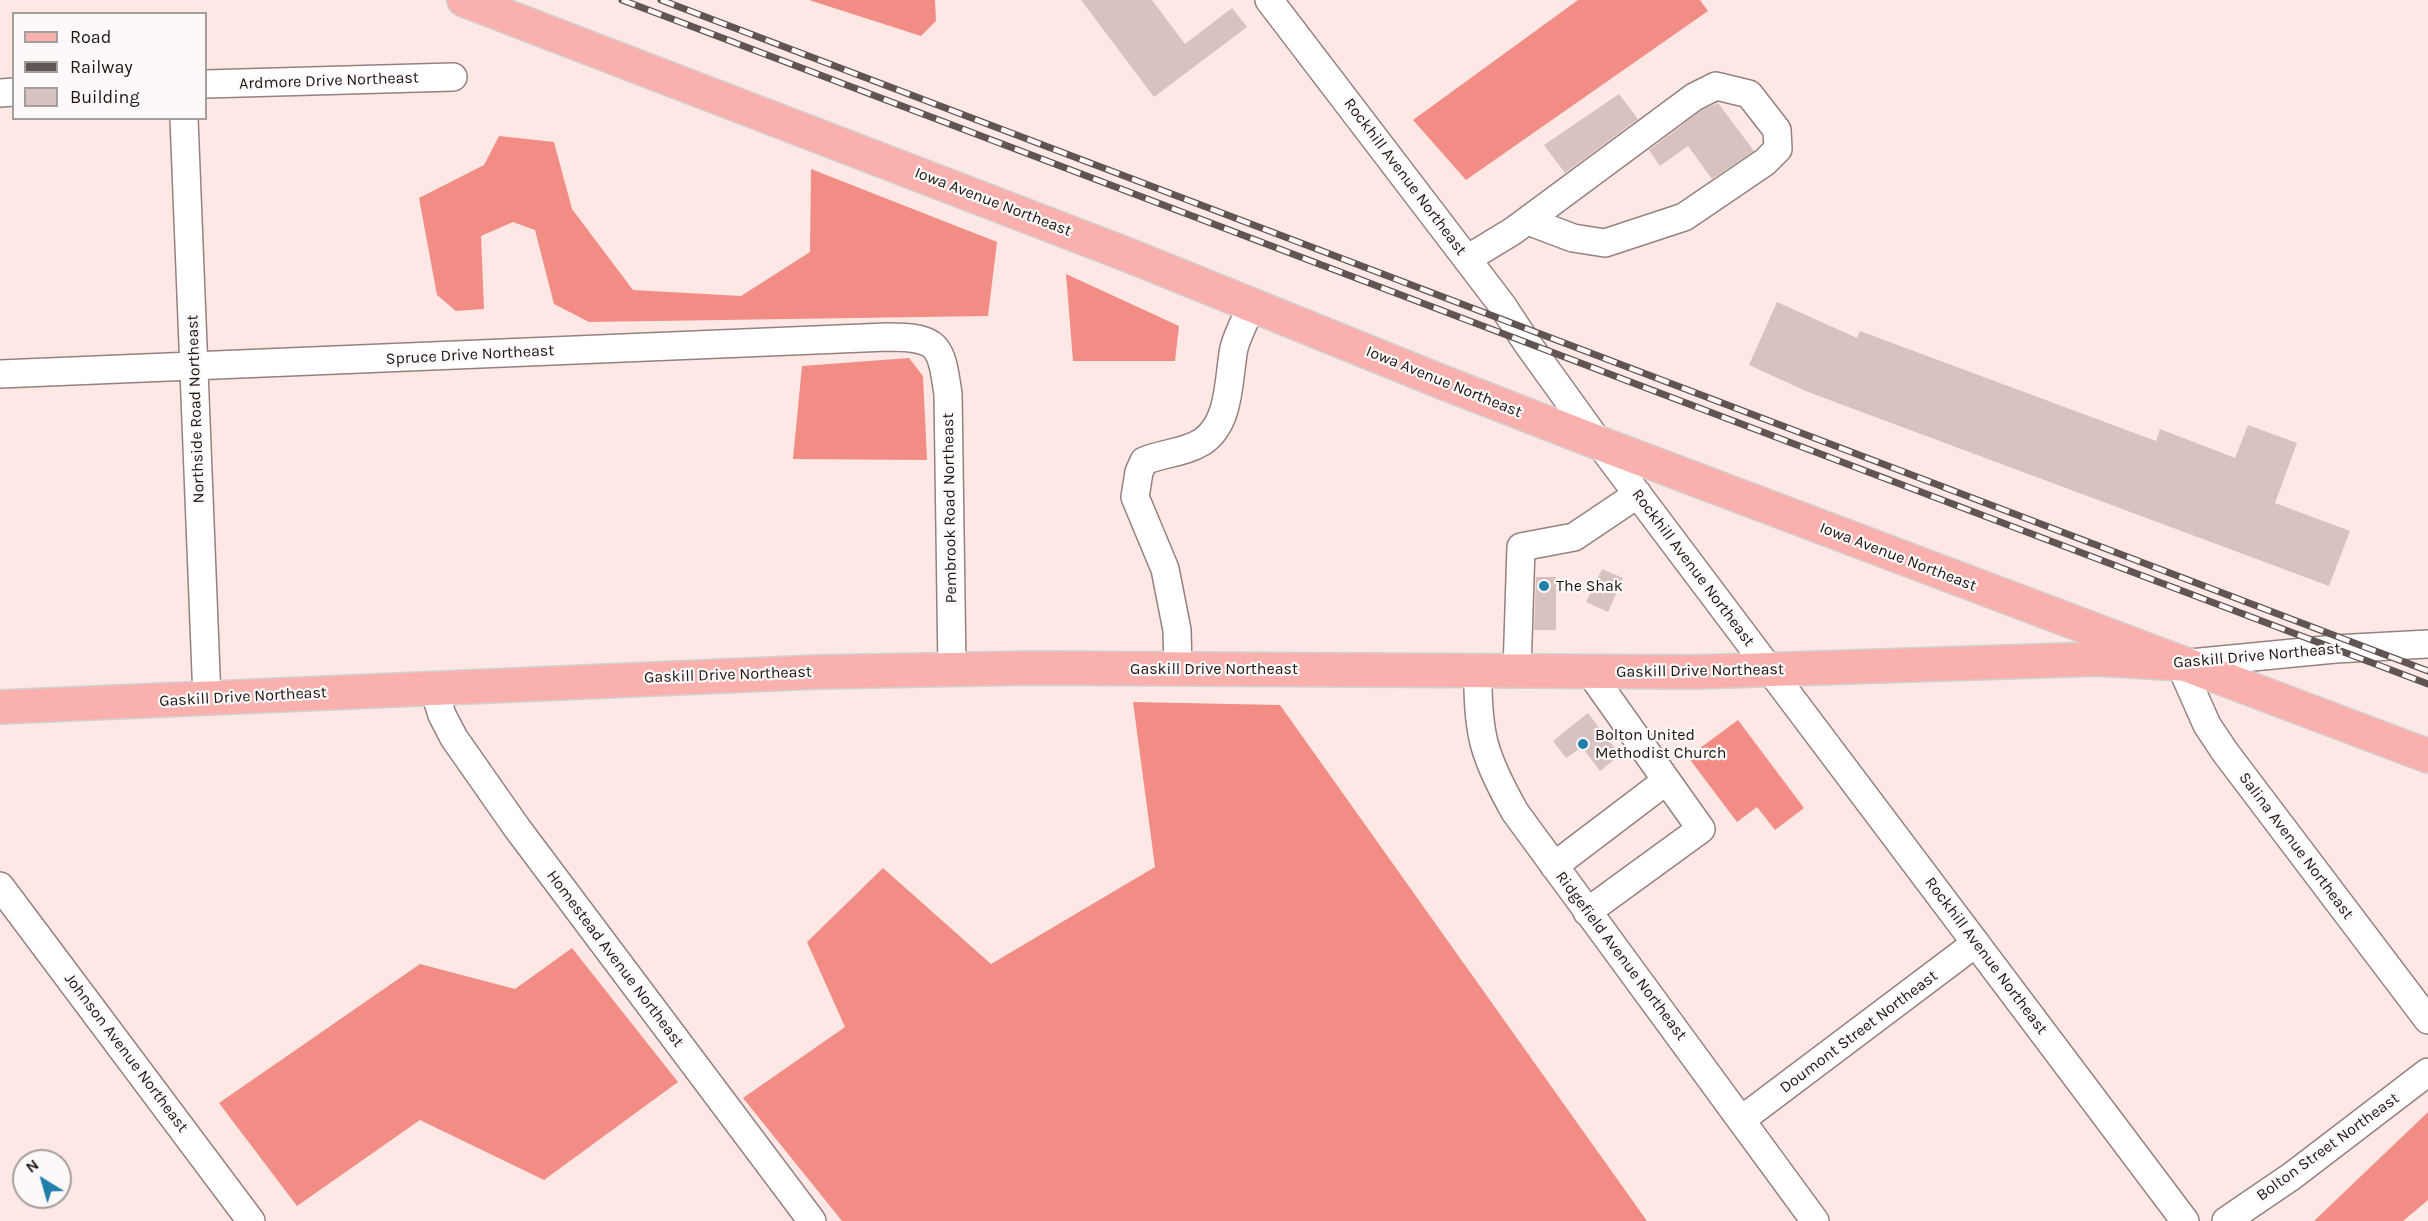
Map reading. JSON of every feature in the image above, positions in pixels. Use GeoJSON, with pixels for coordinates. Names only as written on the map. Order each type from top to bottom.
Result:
{"type":"FeatureCollection","features":[{"type":"Feature","properties":{"kind":"main road","name":"Iowa Avenue Northeast"},"geometry":{"type":"LineString","coordinates":[[464,0],[856,149],[1599,443],[2428,756]]}},
{"type":"Feature","properties":{"kind":"main road","name":"Gaskill Drive Northeast"},"geometry":{"type":"LineString","coordinates":[[0,707],[740,673],[952,669],[1770,671],[2098,659],[2180,664]]}},
{"type":"Feature","properties":{"kind":"street","name":"Rockhill Avenue Northeast"},"geometry":{"type":"LineString","coordinates":[[1269,0],[1467,259],[1599,443],[2185,1221]]}},
{"type":"Feature","properties":{"kind":"street","name":"Ardmore Drive Northeast"},"geometry":{"type":"LineString","coordinates":[[207,84],[453,77]]}},
{"type":"Feature","properties":{"kind":"street"},"geometry":{"type":"LineString","coordinates":[[1467,259],[1528,221],[1694,97],[1716,86],[1749,94],[1777,130],[1778,148],[1765,162],[1684,218],[1657,228],[1605,243],[1573,238],[1528,221]]}},
{"type":"Feature","properties":{"kind":"street","name":"Northside Road Northeast"},"geometry":{"type":"LineString","coordinates":[[184,120],[207,699]]}},
{"type":"Feature","properties":{"kind":"street"},"geometry":{"type":"LineString","coordinates":[[1178,669],[1177,630],[1165,569],[1135,497],[1139,472],[1144,461],[1156,456],[1183,451],[1202,442],[1218,428],[1231,375],[1235,346],[1252,305]]}},
{"type":"Feature","properties":{"kind":"street","name":"Spruce Drive Northeast"},"geometry":{"type":"LineString","coordinates":[[0,374],[195,368],[887,337],[911,337],[929,342],[937,349]]}},
{"type":"Feature","properties":{"kind":"street","name":"Pembrook Road Northeast"},"geometry":{"type":"LineString","coordinates":[[937,349],[943,360],[948,394],[952,669]]}},
{"type":"Feature","properties":{"kind":"street"},"geometry":{"type":"LineString","coordinates":[[1517,671],[1521,547],[1574,537],[1638,494]]}},
{"type":"Feature","properties":{"kind":"street","name":"Gaskill Drive Northeast"},"geometry":{"type":"LineString","coordinates":[[2180,664],[2335,649],[2428,644]]}},
{"type":"Feature","properties":{"kind":"street","name":"Salina Avenue Northeast"},"geometry":{"type":"LineString","coordinates":[[2180,664],[2203,717],[2225,752],[2428,1020]]}},
{"type":"Feature","properties":{"kind":"street","name":"Ridgefield Avenue Northeast"},"geometry":{"type":"LineString","coordinates":[[1478,670],[1480,731],[1493,773],[1515,812],[1815,1221]]}},
{"type":"Feature","properties":{"kind":"street"},"geometry":{"type":"LineString","coordinates":[[1587,912],[1701,829],[1589,671]]}},
{"type":"Feature","properties":{"kind":"street","name":"Homestead Avenue Northeast"},"geometry":{"type":"LineString","coordinates":[[434,688],[442,715],[454,738],[511,820],[812,1221]]}},
{"type":"Feature","properties":{"kind":"street"},"geometry":{"type":"LineString","coordinates":[[1554,866],[1666,781]]}},
{"type":"Feature","properties":{"kind":"street","name":"Johnson Avenue Northeast"},"geometry":{"type":"LineString","coordinates":[[0,886],[251,1221]]}},
{"type":"Feature","properties":{"kind":"street","name":"Doumont Street Northeast"},"geometry":{"type":"LineString","coordinates":[[1741,1120],[1976,943]]}},
{"type":"Feature","properties":{"kind":"street","name":"Bolton Street Northeast"},"geometry":{"type":"LineString","coordinates":[[2226,1221],[2292,1176],[2428,1072]]}},
{"type":"Feature","properties":{"kind":"shaded area"},"geometry":{"type":"Polygon","coordinates":[[[809,0],[935,0],[936,21],[921,36],[809,0]]]}},
{"type":"Feature","properties":{"kind":"shaded area"},"geometry":{"type":"Polygon","coordinates":[[[1578,0],[1700,0],[1708,11],[1466,180],[1413,120],[1578,0]]]}},
{"type":"Feature","properties":{"kind":"shaded area"},"geometry":{"type":"Polygon","coordinates":[[[499,136],[554,142],[572,209],[633,290],[741,296],[810,252],[811,169],[997,242],[988,316],[589,322],[554,304],[535,230],[513,222],[481,236],[484,309],[456,311],[437,295],[419,198],[484,165],[499,136]]]}},
{"type":"Feature","properties":{"kind":"shaded area"},"geometry":{"type":"Polygon","coordinates":[[[1066,274],[1179,326],[1175,361],[1073,361],[1066,274]]]}},
{"type":"Feature","properties":{"kind":"shaded area"},"geometry":{"type":"Polygon","coordinates":[[[909,358],[923,376],[927,460],[793,459],[802,366],[909,358]]]}},
{"type":"Feature","properties":{"kind":"shaded area"},"geometry":{"type":"Polygon","coordinates":[[[1133,702],[1280,705],[1647,1221],[842,1221],[743,1098],[845,1027],[807,942],[883,868],[991,964],[1155,867],[1133,702]]]}},
{"type":"Feature","properties":{"kind":"shaded area"},"geometry":{"type":"Polygon","coordinates":[[[1738,720],[1804,808],[1775,830],[1757,807],[1737,822],[1688,757],[1738,720]]]}},
{"type":"Feature","properties":{"kind":"shaded area"},"geometry":{"type":"Polygon","coordinates":[[[572,948],[678,1082],[544,1180],[420,1120],[297,1206],[219,1103],[420,964],[515,989],[572,948]]]}},
{"type":"Feature","properties":{"kind":"shaded area"},"geometry":{"type":"Polygon","coordinates":[[[2428,1112],[2428,1200],[2403,1221],[2314,1221],[2428,1112]]]}},
{"type":"Feature","properties":{"kind":"building"},"geometry":{"type":"Polygon","coordinates":[[[1081,0],[1152,0],[1185,44],[1232,8],[1247,27],[1154,97],[1081,0]]]}},
{"type":"Feature","properties":{"kind":"building"},"geometry":{"type":"Polygon","coordinates":[[[1619,94],[1638,119],[1565,173],[1544,145],[1619,94]]]}},
{"type":"Feature","properties":{"kind":"building"},"geometry":{"type":"Polygon","coordinates":[[[1718,103],[1754,151],[1712,179],[1688,146],[1660,166],[1649,150],[1702,110],[1718,103]]]}},
{"type":"Feature","properties":{"kind":"building"},"geometry":{"type":"Polygon","coordinates":[[[1777,302],[1857,338],[1860,331],[2156,441],[2160,429],[2235,458],[2248,425],[2297,443],[2275,503],[2350,531],[2329,586],[1808,392],[1749,365],[1777,302]]]}},
{"type":"Feature","properties":{"kind":"building"},"geometry":{"type":"Polygon","coordinates":[[[1602,569],[1623,578],[1608,612],[1586,602],[1602,569]]]}},
{"type":"Feature","properties":{"kind":"building"},"geometry":{"type":"Polygon","coordinates":[[[1536,577],[1556,577],[1556,630],[1534,630],[1536,577]]]}},
{"type":"Feature","properties":{"kind":"building","name":"Bolton United Methodist Church"},"geometry":{"type":"Polygon","coordinates":[[[1588,713],[1620,755],[1600,771],[1582,747],[1566,758],[1553,741],[1588,713]]]}},
{"type":"Feature","properties":{"kind":"railway"},"geometry":{"type":"LineString","coordinates":[[622,0],[2428,684]]}},
{"type":"Feature","properties":{"kind":"railway"},"geometry":{"type":"LineString","coordinates":[[661,0],[2428,671]]}},
{"type":"Feature","properties":{"kind":"place","name":"The Shak"},"geometry":{"type":"Point","coordinates":[1544,586]}},
{"type":"Feature","properties":{"kind":"place","name":"Bolton United Methodist Church"},"geometry":{"type":"Point","coordinates":[1583,744]}}]}
